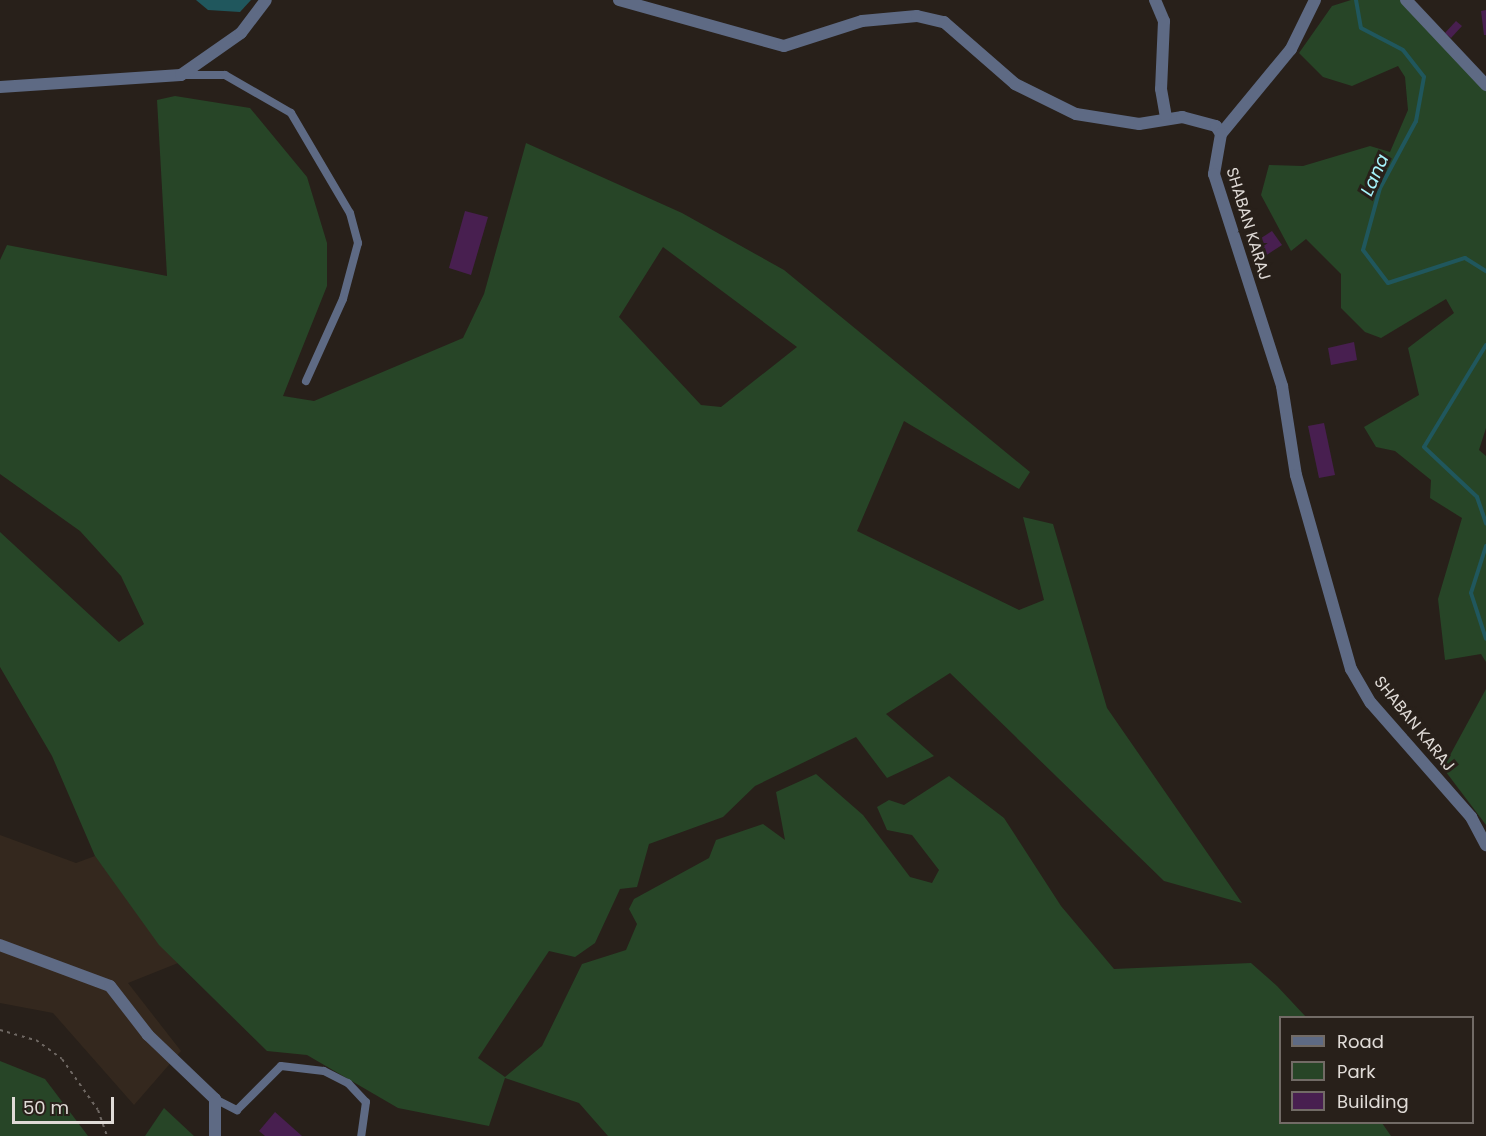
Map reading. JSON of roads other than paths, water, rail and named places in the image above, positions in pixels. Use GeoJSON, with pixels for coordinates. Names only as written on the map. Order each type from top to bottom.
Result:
{"type":"FeatureCollection","features":[{"type":"Feature","properties":{"kind":"street"},"geometry":{"type":"LineString","coordinates":[[0,87],[181,75],[241,33],[266,0]]}},
{"type":"Feature","properties":{"kind":"street"},"geometry":{"type":"LineString","coordinates":[[619,0],[634,2],[784,46],[862,21],[917,16],[944,22],[1045,102],[1108,123],[1139,124],[1166,116],[1205,121],[1221,134],[1291,49],[1315,0]]}},
{"type":"Feature","properties":{"kind":"street"},"geometry":{"type":"LineString","coordinates":[[1155,0],[1164,21],[1161,89],[1166,116]]}},
{"type":"Feature","properties":{"kind":"street"},"geometry":{"type":"LineString","coordinates":[[1406,0],[1486,85]]}},
{"type":"Feature","properties":{"kind":"street","name":"SHABAN KARAJ"},"geometry":{"type":"LineString","coordinates":[[1221,134],[1214,174],[1282,386],[1296,475],[1351,669],[1371,702],[1471,817],[1486,845]]}},
{"type":"Feature","properties":{"kind":"street"},"geometry":{"type":"LineString","coordinates":[[0,945],[110,986],[148,1035],[215,1099],[215,1136]]}},
{"type":"Feature","properties":{"kind":"lane"},"geometry":{"type":"LineString","coordinates":[[181,75],[225,75],[291,113],[350,213],[358,243],[343,299],[306,381]]}},
{"type":"Feature","properties":{"kind":"lane"},"geometry":{"type":"LineString","coordinates":[[215,1099],[237,1110],[281,1066],[324,1071],[348,1083],[366,1102],[361,1136]]}},
{"type":"Feature","properties":{"kind":"water"},"geometry":{"type":"Polygon","coordinates":[[[196,0],[251,0],[240,12],[208,10],[196,0]]]}},
{"type":"Feature","properties":{"kind":"waterway","name":"Lana"},"geometry":{"type":"LineString","coordinates":[[1356,0],[1361,28],[1403,50],[1424,77],[1416,121],[1380,188],[1363,250],[1388,283],[1465,258],[1486,271]]}},
{"type":"Feature","properties":{"kind":"waterway","name":"Lana"},"geometry":{"type":"LineString","coordinates":[[1486,345],[1424,447],[1477,497],[1486,523]]}},
{"type":"Feature","properties":{"kind":"waterway","name":"Lana"},"geometry":{"type":"LineString","coordinates":[[1486,546],[1471,593],[1486,639]]}}]}
